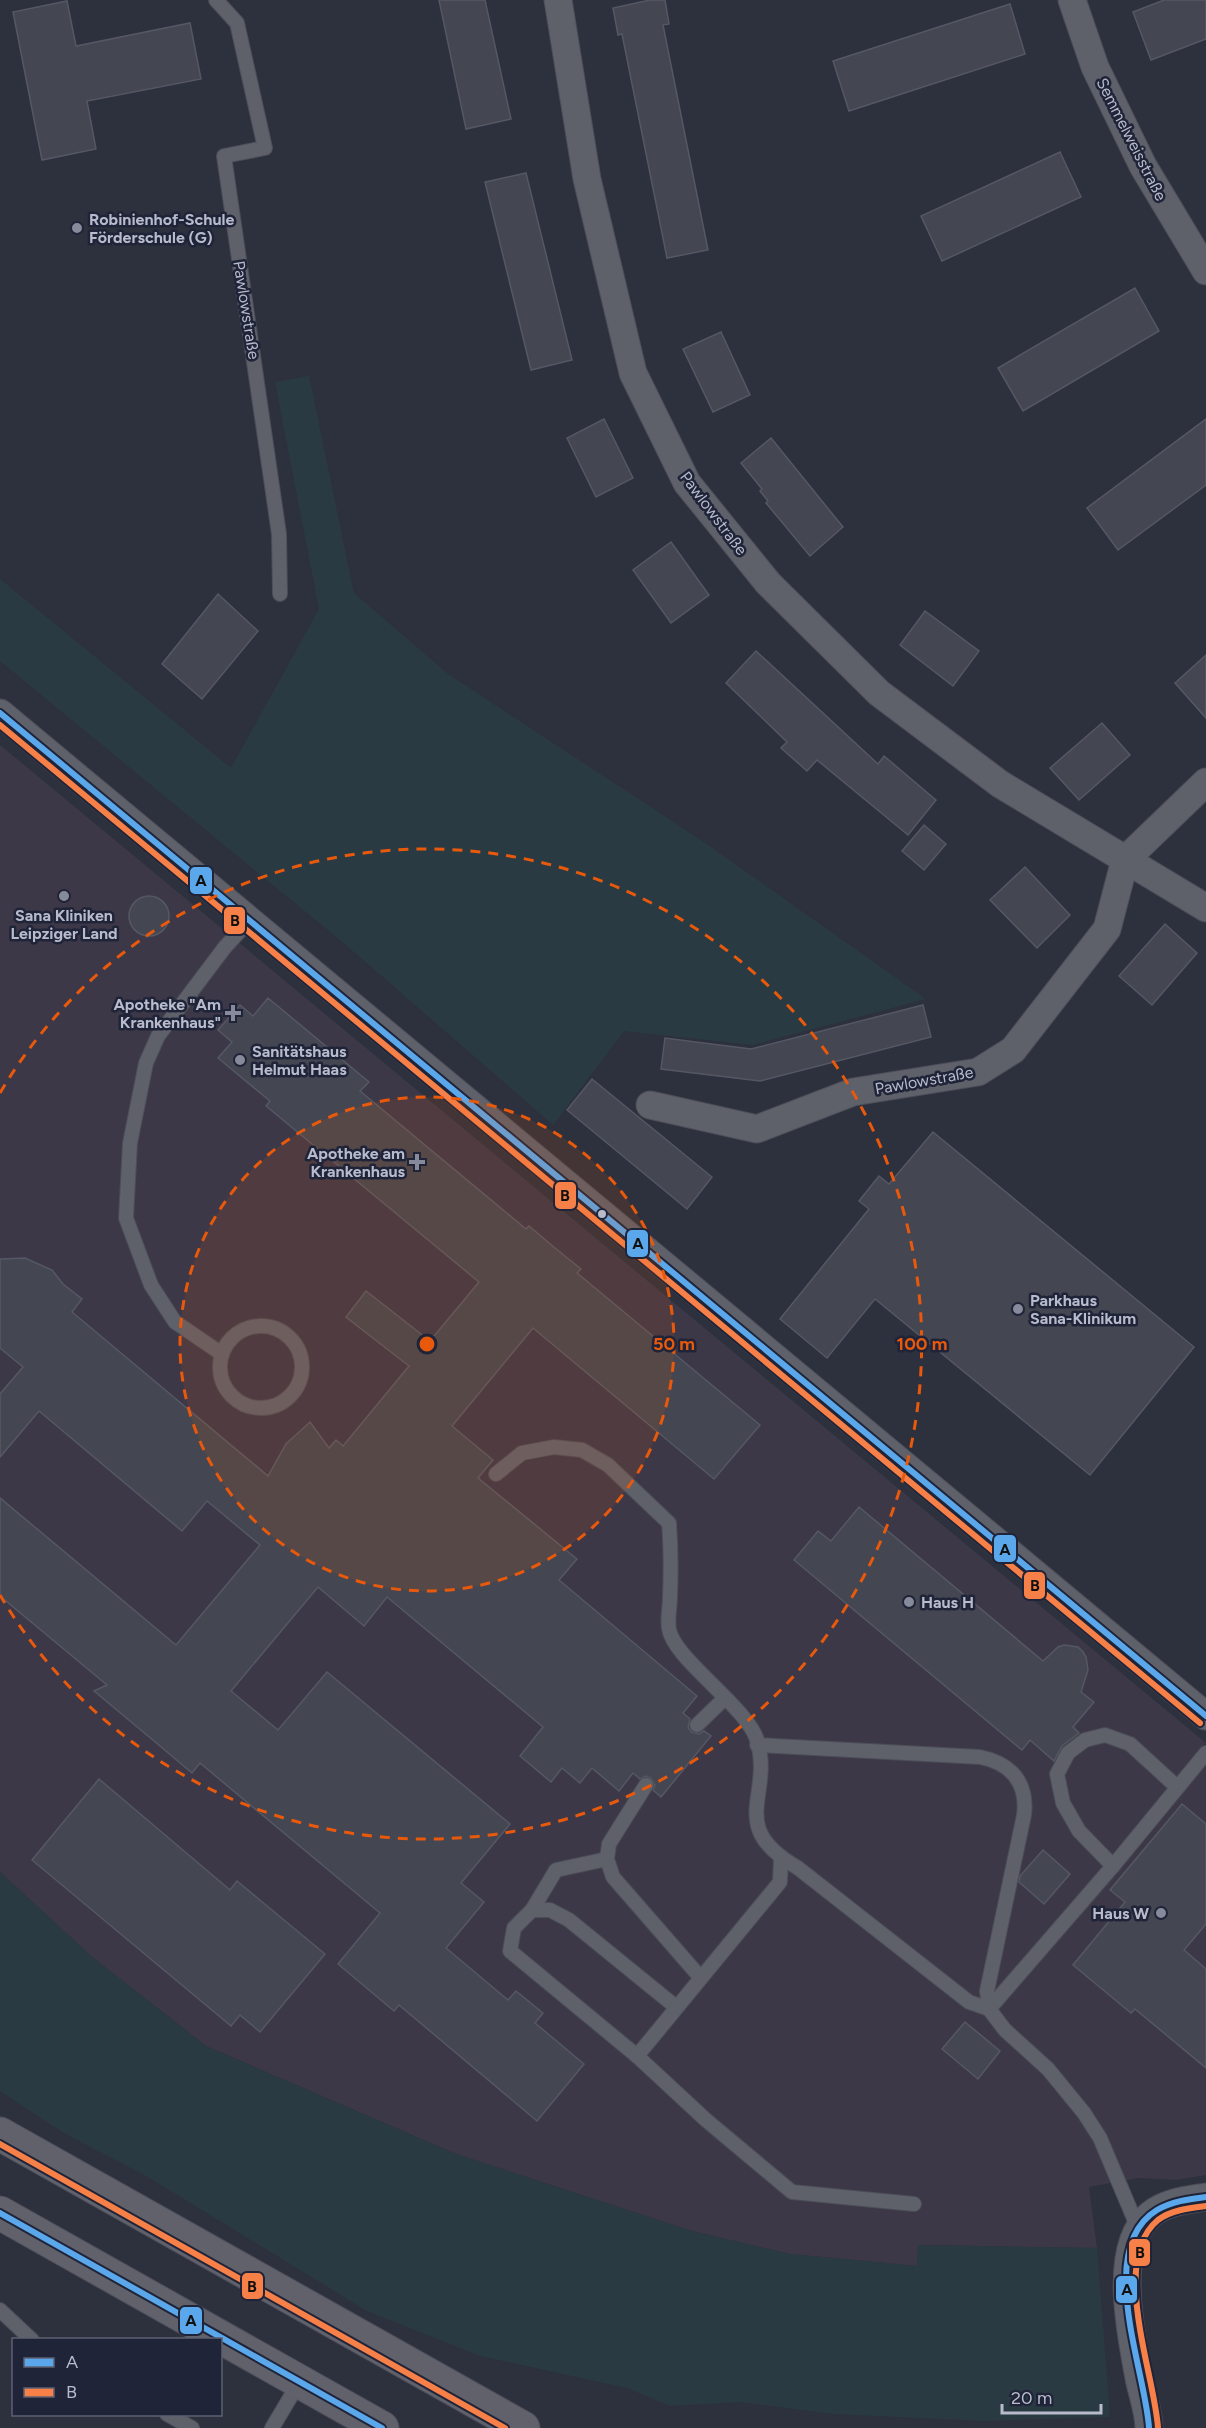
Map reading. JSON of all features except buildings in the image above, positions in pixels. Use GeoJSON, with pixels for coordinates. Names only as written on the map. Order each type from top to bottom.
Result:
{"type":"FeatureCollection","features":[{"type":"Feature","properties":{"kind":"main road"},"geometry":{"type":"LineString","coordinates":[[0,2134],[523,2428]]}},
{"type":"Feature","properties":{"kind":"main road"},"geometry":{"type":"LineString","coordinates":[[0,2212],[301,2380],[382,2428]]}},
{"type":"Feature","properties":{"kind":"street","name":"Pawlowstraße"},"geometry":{"type":"LineString","coordinates":[[558,0],[587,179],[633,373],[687,483],[768,583],[879,693],[1000,784],[1206,908]]}},
{"type":"Feature","properties":{"kind":"street","name":"Semmelweisstraße"},"geometry":{"type":"LineString","coordinates":[[1072,0],[1095,67],[1143,166],[1206,271]]}},
{"type":"Feature","properties":{"kind":"street"},"geometry":{"type":"LineString","coordinates":[[0,713],[1206,1716]]}},
{"type":"Feature","properties":{"kind":"street"},"geometry":{"type":"LineString","coordinates":[[1125,860],[1206,782]]}},
{"type":"Feature","properties":{"kind":"street","name":"Pawlowstraße"},"geometry":{"type":"LineString","coordinates":[[650,1105],[757,1129],[853,1092],[978,1072],[1013,1050],[1107,929],[1125,860]]}},
{"type":"Feature","properties":{"kind":"street"},"geometry":{"type":"LineString","coordinates":[[1149,2428],[1130,2326],[1128,2259],[1138,2228],[1151,2214],[1179,2201],[1206,2197]]}},
{"type":"Feature","properties":{"kind":"lane","name":"Pawlowstraße"},"geometry":{"type":"LineString","coordinates":[[216,0],[237,23],[265,148],[224,156],[279,534],[280,594]]}},
{"type":"Feature","properties":{"kind":"lane"},"geometry":{"type":"LineString","coordinates":[[222,1354],[175,1322],[151,1285],[126,1218],[130,1143],[146,1063],[158,1036],[225,947],[250,920]]}},
{"type":"Feature","properties":{"kind":"lane"},"geometry":{"type":"LineString","coordinates":[[265,1326],[279,1330],[290,1338],[298,1349],[303,1363],[302,1377],[296,1390],[287,1400],[268,1409],[246,1407],[229,1395],[220,1375],[222,1354],[228,1342],[239,1332],[251,1327],[265,1326]]}},
{"type":"Feature","properties":{"kind":"lane"},"geometry":{"type":"LineString","coordinates":[[496,1474],[522,1453],[554,1447],[582,1450],[608,1465],[646,1498],[669,1523],[672,1554],[669,1630],[678,1647],[725,1698],[756,1738],[760,1763],[754,1810],[759,1834],[781,1858],[798,1868],[969,2002],[989,2009]]}},
{"type":"Feature","properties":{"kind":"lane"},"geometry":{"type":"LineString","coordinates":[[697,1725],[725,1698]]}},
{"type":"Feature","properties":{"kind":"lane"},"geometry":{"type":"LineString","coordinates":[[1113,1866],[1079,1831],[1063,1803],[1057,1774],[1068,1753],[1085,1740],[1105,1735],[1130,1744],[1177,1787]]}},
{"type":"Feature","properties":{"kind":"lane"},"geometry":{"type":"LineString","coordinates":[[758,1745],[980,1757],[994,1760],[1018,1778],[1026,1800],[987,1991],[989,2009],[1005,2030],[1048,2069],[1084,2113],[1100,2138],[1138,2228]]}},
{"type":"Feature","properties":{"kind":"lane"},"geometry":{"type":"LineString","coordinates":[[989,2009],[1113,1866],[1206,1753]]}},
{"type":"Feature","properties":{"kind":"lane"},"geometry":{"type":"LineString","coordinates":[[646,1785],[609,1844],[607,1859],[613,1877],[700,1977]]}},
{"type":"Feature","properties":{"kind":"lane"},"geometry":{"type":"LineString","coordinates":[[637,2056],[780,1882],[781,1858]]}},
{"type":"Feature","properties":{"kind":"lane"},"geometry":{"type":"LineString","coordinates":[[607,1859],[556,1870],[532,1910],[514,1928],[510,1950],[637,2056],[706,2120],[792,2192],[914,2204]]}},
{"type":"Feature","properties":{"kind":"lane"},"geometry":{"type":"LineString","coordinates":[[532,1910],[550,1910],[569,1920],[676,2007]]}},
{"type":"Feature","properties":{"kind":"lane"},"geometry":{"type":"LineString","coordinates":[[0,2310],[30,2338]]}},
{"type":"Feature","properties":{"kind":"lane"},"geometry":{"type":"LineString","coordinates":[[272,2428],[301,2380]]}},
{"type":"Feature","properties":{"kind":"lane"},"geometry":{"type":"LineString","coordinates":[[169,2416],[192,2428]]}},
{"type":"Feature","properties":{"kind":"shaded area"},"geometry":{"type":"Polygon","coordinates":[[[309,376],[354,593],[448,674],[704,842],[926,999],[753,1045],[624,1031],[553,1125],[346,945],[0,661],[0,579],[231,768],[319,609],[275,382],[309,376]]]}},
{"type":"Feature","properties":{"kind":"shaded area"},"geometry":{"type":"Polygon","coordinates":[[[0,745],[1206,1743],[1202,1748],[1206,1751],[1206,2175],[1176,2180],[1138,2178],[1089,2187],[1097,2248],[919,2245],[917,2266],[790,2254],[692,2231],[456,2154],[206,2046],[92,1957],[0,1872],[0,745]]]}},
{"type":"Feature","properties":{"kind":"shaded area"},"geometry":{"type":"Polygon","coordinates":[[[0,1872],[92,1957],[206,2046],[456,2154],[692,2231],[790,2254],[917,2266],[918,2245],[1097,2248],[1110,2417],[983,2421],[834,2414],[740,2402],[670,2406],[627,2388],[480,2356],[367,2311],[148,2177],[64,2133],[0,2091],[0,1872]]]}},
{"type":"Feature","properties":{"kind":"transit line","name":"A"},"geometry":{"type":"LineString","coordinates":[[0,713],[1206,1716]]}},
{"type":"Feature","properties":{"kind":"transit line","name":"B"},"geometry":{"type":"LineString","coordinates":[[0,725],[1200,1723]]}},
{"type":"Feature","properties":{"kind":"transit line","name":"B"},"geometry":{"type":"LineString","coordinates":[[0,2144],[505,2428]]}},
{"type":"Feature","properties":{"kind":"transit line","name":"A"},"geometry":{"type":"LineString","coordinates":[[1149,2428],[1128,2312],[1126,2281],[1129,2252],[1138,2228],[1157,2210],[1175,2202],[1206,2197]]}},
{"type":"Feature","properties":{"kind":"transit line","name":"B"},"geometry":{"type":"LineString","coordinates":[[1158,2428],[1138,2320],[1137,2262],[1144,2238],[1158,2220],[1175,2212],[1206,2206]]}},
{"type":"Feature","properties":{"kind":"transit line","name":"A"},"geometry":{"type":"LineString","coordinates":[[0,2213],[382,2428]]}},
{"type":"Feature","properties":{"kind":"place","name":"Robinienhof-Schule Förderschule (G)"},"geometry":{"type":"Point","coordinates":[77,228]}},
{"type":"Feature","properties":{"kind":"place","name":"Sana Kliniken Leipziger Land"},"geometry":{"type":"Point","coordinates":[64,896]}},
{"type":"Feature","properties":{"kind":"place","name":"Apotheke \"Am Krankenhaus\""},"geometry":{"type":"Point","coordinates":[233,1013]}},
{"type":"Feature","properties":{"kind":"place","name":"Sanitätshaus Helmut Haas"},"geometry":{"type":"Point","coordinates":[240,1060]}},
{"type":"Feature","properties":{"kind":"place","name":"Apotheke am Krankenhaus"},"geometry":{"type":"Point","coordinates":[417,1162]}},
{"type":"Feature","properties":{"kind":"place","name":"Parkhaus Sana-Klinikum"},"geometry":{"type":"Point","coordinates":[1018,1309]}},
{"type":"Feature","properties":{"kind":"place","name":"Haus H"},"geometry":{"type":"Point","coordinates":[909,1602]}},
{"type":"Feature","properties":{"kind":"place","name":"Haus W"},"geometry":{"type":"Point","coordinates":[1161,1913]}}]}
